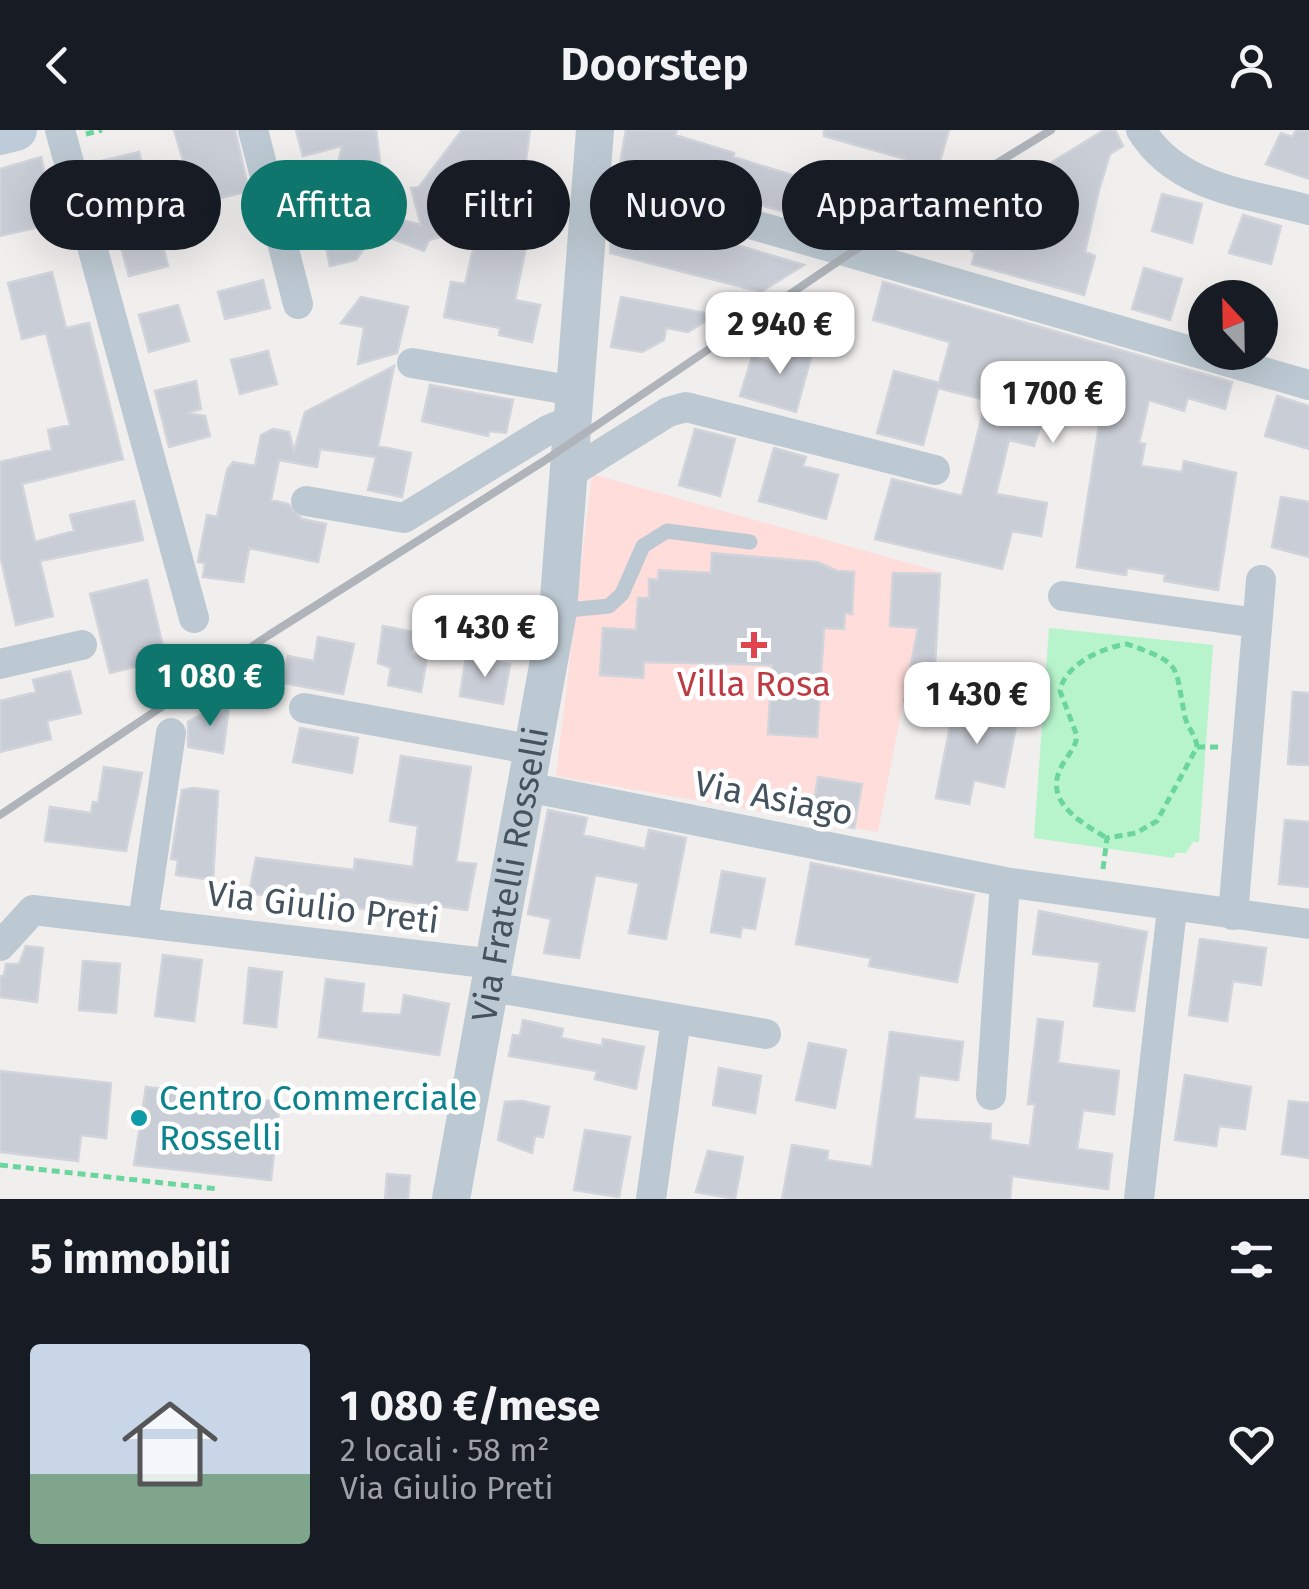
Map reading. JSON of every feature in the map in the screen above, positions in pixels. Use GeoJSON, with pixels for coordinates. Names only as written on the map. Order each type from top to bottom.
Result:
{"type":"FeatureCollection","features":[{"type":"Feature","properties":{"kind":"main road"},"geometry":{"type":"LineString","coordinates":[[0,134],[16,130]]}},
{"type":"Feature","properties":{"kind":"street"},"geometry":{"type":"LineString","coordinates":[[60,130],[194,618]]}},
{"type":"Feature","properties":{"kind":"street"},"geometry":{"type":"LineString","coordinates":[[253,130],[298,304]]}},
{"type":"Feature","properties":{"kind":"street","name":"Via Fratelli Rosselli"},"geometry":{"type":"LineString","coordinates":[[592,160],[595,130]]}},
{"type":"Feature","properties":{"kind":"street"},"geometry":{"type":"LineString","coordinates":[[1141,130],[1159,156],[1180,173],[1309,210]]}},
{"type":"Feature","properties":{"kind":"street","name":"Via Fratelli Rosselli"},"geometry":{"type":"LineString","coordinates":[[451,1199],[558,612],[590,190]]}},
{"type":"Feature","properties":{"kind":"street"},"geometry":{"type":"LineString","coordinates":[[762,228],[1309,386]]}},
{"type":"Feature","properties":{"kind":"street"},"geometry":{"type":"LineString","coordinates":[[306,502],[404,518],[548,430],[572,406],[412,362]]}},
{"type":"Feature","properties":{"kind":"street"},"geometry":{"type":"LineString","coordinates":[[567,475],[668,412],[686,407],[935,470]]}},
{"type":"Feature","properties":{"kind":"street"},"geometry":{"type":"LineString","coordinates":[[1233,915],[1261,580]]}},
{"type":"Feature","properties":{"kind":"street"},"geometry":{"type":"LineString","coordinates":[[1064,596],[1257,624]]}},
{"type":"Feature","properties":{"kind":"street"},"geometry":{"type":"LineString","coordinates":[[0,664],[82,645]]}},
{"type":"Feature","properties":{"kind":"street","name":"Via Asiago"},"geometry":{"type":"LineString","coordinates":[[304,708],[531,768],[1006,882],[1309,924]]}},
{"type":"Feature","properties":{"kind":"street"},"geometry":{"type":"LineString","coordinates":[[143,922],[170,734]]}},
{"type":"Feature","properties":{"kind":"street"},"geometry":{"type":"LineString","coordinates":[[992,1095],[1006,882]]}},
{"type":"Feature","properties":{"kind":"street"},"geometry":{"type":"LineString","coordinates":[[1140,1199],[1172,908]]}},
{"type":"Feature","properties":{"kind":"street","name":"Via Giulio Preti"},"geometry":{"type":"LineString","coordinates":[[0,946],[33,910],[143,922],[492,976],[676,1019],[766,1034]]}},
{"type":"Feature","properties":{"kind":"street"},"geometry":{"type":"LineString","coordinates":[[651,1199],[676,1019]]}},
{"type":"Feature","properties":{"kind":"lane"},"geometry":{"type":"LineString","coordinates":[[558,612],[609,606],[622,594],[644,546],[666,531],[750,542]]}},
{"type":"Feature","properties":{"kind":"path"},"geometry":{"type":"LineString","coordinates":[[1127,644],[1170,662],[1178,672],[1187,725],[1197,747],[1157,821],[1136,833],[1107,838],[1072,815],[1060,798],[1057,775],[1078,736],[1060,691],[1068,672],[1127,644]]}},
{"type":"Feature","properties":{"kind":"path"},"geometry":{"type":"LineString","coordinates":[[1100,897],[1107,838]]}},
{"type":"Feature","properties":{"kind":"path"},"geometry":{"type":"LineString","coordinates":[[0,1165],[218,1189]]}},
{"type":"Feature","properties":{"kind":"shaded area","name":"Villa Rosa"},"geometry":{"type":"Polygon","coordinates":[[[592,474],[940,572],[935,665],[911,661],[878,832],[556,776],[592,474]]]}},
{"type":"Feature","properties":{"kind":"green space"},"geometry":{"type":"Polygon","coordinates":[[[1049,628],[1213,645],[1199,842],[1193,842],[1186,853],[1175,853],[1174,858],[1034,838],[1049,628]]]}},
{"type":"Feature","properties":{"kind":"building"},"geometry":{"type":"Polygon","coordinates":[[[174,130],[235,130],[242,160],[241,193],[221,198],[221,160],[183,160],[174,130]]]}},
{"type":"Feature","properties":{"kind":"building"},"geometry":{"type":"Polygon","coordinates":[[[296,130],[376,130],[380,160],[339,160],[342,146],[303,156],[296,130]]]}},
{"type":"Feature","properties":{"kind":"building"},"geometry":{"type":"Polygon","coordinates":[[[462,130],[530,130],[526,160],[439,160],[462,130]]]}},
{"type":"Feature","properties":{"kind":"building"},"geometry":{"type":"Polygon","coordinates":[[[626,130],[677,130],[675,135],[734,153],[733,157],[743,160],[621,160],[626,130]]]}},
{"type":"Feature","properties":{"kind":"building"},"geometry":{"type":"Polygon","coordinates":[[[824,130],[949,130],[940,160],[905,160],[824,136],[824,130]]]}},
{"type":"Feature","properties":{"kind":"building"},"geometry":{"type":"Polygon","coordinates":[[[1104,130],[1115,130],[1123,146],[1110,154],[1099,190],[1085,252],[1095,256],[1084,295],[972,264],[975,252],[971,250],[1079,250],[1079,160],[1055,160],[1104,130]]]}},
{"type":"Feature","properties":{"kind":"building"},"geometry":{"type":"Polygon","coordinates":[[[1296,130],[1309,130],[1309,179],[1266,164],[1281,133],[1292,137],[1296,130]]]}},
{"type":"Feature","properties":{"kind":"building"},"geometry":{"type":"Polygon","coordinates":[[[139,152],[141,160],[105,160],[139,152]]]}},
{"type":"Feature","properties":{"kind":"building"},"geometry":{"type":"Polygon","coordinates":[[[30,160],[30,229],[0,236],[0,169],[30,160]]]}},
{"type":"Feature","properties":{"kind":"building"},"geometry":{"type":"Polygon","coordinates":[[[762,166],[782,172],[782,211],[762,205],[762,166]]]}},
{"type":"Feature","properties":{"kind":"building"},"geometry":{"type":"Polygon","coordinates":[[[427,176],[424,251],[407,244],[407,221],[421,225],[411,188],[419,187],[427,176]]]}},
{"type":"Feature","properties":{"kind":"building"},"geometry":{"type":"Polygon","coordinates":[[[1162,194],[1202,204],[1192,243],[1152,231],[1162,194]]]}},
{"type":"Feature","properties":{"kind":"building"},"geometry":{"type":"Polygon","coordinates":[[[1243,215],[1281,226],[1271,264],[1229,253],[1243,215]]]}},
{"type":"Feature","properties":{"kind":"building"},"geometry":{"type":"Polygon","coordinates":[[[122,250],[164,250],[168,266],[129,276],[122,250]]]}},
{"type":"Feature","properties":{"kind":"building"},"geometry":{"type":"Polygon","coordinates":[[[327,250],[363,250],[356,260],[330,266],[327,250]]]}},
{"type":"Feature","properties":{"kind":"building"},"geometry":{"type":"Polygon","coordinates":[[[473,250],[525,250],[515,300],[540,305],[532,342],[499,335],[500,328],[444,317],[451,282],[465,284],[473,250]]]}},
{"type":"Feature","properties":{"kind":"building"},"geometry":{"type":"Polygon","coordinates":[[[754,250],[804,265],[761,292],[610,253],[754,250]]]}},
{"type":"Feature","properties":{"kind":"building"},"geometry":{"type":"Polygon","coordinates":[[[1144,268],[1182,279],[1170,320],[1132,309],[1144,268]]]}},
{"type":"Feature","properties":{"kind":"building"},"geometry":{"type":"Polygon","coordinates":[[[52,272],[66,328],[89,323],[123,459],[22,484],[35,542],[74,531],[70,515],[134,501],[143,540],[40,561],[53,616],[16,625],[0,555],[0,462],[52,450],[48,430],[70,425],[46,333],[22,339],[8,283],[52,272]]]}},
{"type":"Feature","properties":{"kind":"building"},"geometry":{"type":"Polygon","coordinates":[[[263,280],[270,308],[225,319],[218,292],[263,280]]]}},
{"type":"Feature","properties":{"kind":"building"},"geometry":{"type":"Polygon","coordinates":[[[883,282],[1232,382],[1225,409],[1188,398],[1184,411],[1149,400],[1139,443],[1145,444],[1141,466],[1182,472],[1184,461],[1236,473],[1218,590],[1164,581],[1165,574],[1127,568],[1126,575],[1077,567],[1101,413],[1093,412],[1095,400],[1053,388],[1034,446],[1009,440],[996,494],[1047,503],[1041,536],[1012,531],[1002,569],[875,539],[892,479],[962,496],[986,400],[938,388],[923,445],[877,433],[894,371],[939,383],[950,342],[873,320],[883,282]]]}},
{"type":"Feature","properties":{"kind":"building"},"geometry":{"type":"Polygon","coordinates":[[[361,297],[408,307],[397,353],[358,364],[364,327],[341,323],[361,297]]]}},
{"type":"Feature","properties":{"kind":"building"},"geometry":{"type":"Polygon","coordinates":[[[621,297],[716,315],[688,332],[666,328],[664,340],[642,352],[611,347],[621,297]]]}},
{"type":"Feature","properties":{"kind":"building"},"geometry":{"type":"Polygon","coordinates":[[[178,305],[189,341],[149,352],[139,315],[178,305]]]}},
{"type":"Feature","properties":{"kind":"building"},"geometry":{"type":"Polygon","coordinates":[[[789,336],[815,343],[796,412],[740,396],[752,357],[780,365],[789,336]]]}},
{"type":"Feature","properties":{"kind":"building"},"geometry":{"type":"Polygon","coordinates":[[[268,351],[277,384],[240,394],[231,360],[268,351]]]}},
{"type":"Feature","properties":{"kind":"building"},"geometry":{"type":"Polygon","coordinates":[[[394,366],[378,446],[411,453],[402,497],[368,490],[376,457],[320,449],[317,467],[279,460],[271,500],[288,504],[302,519],[326,524],[318,562],[249,548],[243,582],[203,577],[205,563],[198,562],[207,515],[217,517],[227,470],[233,462],[255,466],[261,435],[273,429],[289,432],[294,451],[305,412],[394,366]]]}},
{"type":"Feature","properties":{"kind":"building"},"geometry":{"type":"Polygon","coordinates":[[[196,381],[201,409],[187,413],[205,416],[210,436],[169,447],[155,391],[196,381]]]}},
{"type":"Feature","properties":{"kind":"building"},"geometry":{"type":"Polygon","coordinates":[[[430,385],[513,400],[506,433],[489,431],[488,436],[422,421],[430,385]]]}},
{"type":"Feature","properties":{"kind":"building"},"geometry":{"type":"Polygon","coordinates":[[[1277,396],[1309,406],[1309,449],[1265,436],[1277,396]]]}},
{"type":"Feature","properties":{"kind":"building"},"geometry":{"type":"Polygon","coordinates":[[[695,429],[735,439],[720,496],[679,485],[695,429]]]}},
{"type":"Feature","properties":{"kind":"building"},"geometry":{"type":"Polygon","coordinates":[[[774,448],[806,457],[803,466],[838,475],[826,519],[759,501],[774,448]]]}},
{"type":"Feature","properties":{"kind":"building"},"geometry":{"type":"Polygon","coordinates":[[[1281,497],[1309,502],[1309,557],[1272,547],[1281,497]]]}},
{"type":"Feature","properties":{"kind":"building"},"geometry":{"type":"Polygon","coordinates":[[[712,553],[817,562],[837,571],[854,572],[852,614],[845,613],[844,629],[824,628],[817,737],[768,734],[772,665],[644,662],[643,678],[600,675],[603,628],[636,630],[638,598],[649,598],[649,579],[658,580],[659,570],[711,573],[712,553]]]}},
{"type":"Feature","properties":{"kind":"building"},"geometry":{"type":"Polygon","coordinates":[[[893,573],[940,574],[935,664],[926,706],[904,701],[918,628],[890,626],[893,573]]]}},
{"type":"Feature","properties":{"kind":"building"},"geometry":{"type":"Polygon","coordinates":[[[147,580],[166,659],[110,673],[90,594],[147,580]]]}},
{"type":"Feature","properties":{"kind":"building"},"geometry":{"type":"Polygon","coordinates":[[[383,626],[414,632],[411,654],[427,657],[421,692],[388,685],[391,668],[378,663],[383,626]]]}},
{"type":"Feature","properties":{"kind":"building"},"geometry":{"type":"Polygon","coordinates":[[[318,637],[354,644],[343,694],[283,683],[288,656],[314,661],[318,637]]]}},
{"type":"Feature","properties":{"kind":"building"},"geometry":{"type":"Polygon","coordinates":[[[466,656],[510,664],[503,704],[460,696],[466,656]]]}},
{"type":"Feature","properties":{"kind":"building"},"geometry":{"type":"Polygon","coordinates":[[[70,671],[81,713],[47,721],[51,739],[0,752],[0,701],[36,692],[33,680],[70,671]]]}},
{"type":"Feature","properties":{"kind":"building"},"geometry":{"type":"Polygon","coordinates":[[[1293,692],[1309,693],[1309,765],[1288,764],[1293,692]]]}},
{"type":"Feature","properties":{"kind":"building"},"geometry":{"type":"Polygon","coordinates":[[[956,696],[1020,706],[1004,787],[974,780],[969,804],[936,798],[956,696]]]}},
{"type":"Feature","properties":{"kind":"building"},"geometry":{"type":"Polygon","coordinates":[[[230,698],[223,753],[188,747],[188,722],[230,698]]]}},
{"type":"Feature","properties":{"kind":"building"},"geometry":{"type":"Polygon","coordinates":[[[300,728],[358,738],[352,773],[293,762],[300,728]]]}},
{"type":"Feature","properties":{"kind":"building"},"geometry":{"type":"Polygon","coordinates":[[[401,756],[471,767],[456,862],[476,864],[467,910],[382,898],[380,911],[249,893],[256,858],[354,870],[355,859],[413,867],[418,826],[390,821],[401,756]]]}},
{"type":"Feature","properties":{"kind":"building"},"geometry":{"type":"Polygon","coordinates":[[[104,767],[142,773],[126,851],[45,841],[50,807],[91,813],[93,802],[98,803],[104,767]]]}},
{"type":"Feature","properties":{"kind":"building"},"geometry":{"type":"Polygon","coordinates":[[[818,777],[862,784],[854,828],[811,820],[818,777]]]}},
{"type":"Feature","properties":{"kind":"building"},"geometry":{"type":"Polygon","coordinates":[[[182,790],[218,791],[213,880],[176,875],[178,860],[171,859],[182,790]]]}},
{"type":"Feature","properties":{"kind":"building"},"geometry":{"type":"Polygon","coordinates":[[[548,810],[587,818],[583,835],[645,849],[649,830],[686,838],[666,939],[629,933],[639,883],[595,875],[579,958],[544,953],[551,919],[528,914],[548,810]]]}},
{"type":"Feature","properties":{"kind":"building"},"geometry":{"type":"Polygon","coordinates":[[[1285,820],[1309,822],[1309,887],[1279,884],[1285,820]]]}},
{"type":"Feature","properties":{"kind":"building"},"geometry":{"type":"Polygon","coordinates":[[[811,863],[974,895],[957,982],[869,966],[871,958],[796,944],[811,863]]]}},
{"type":"Feature","properties":{"kind":"building"},"geometry":{"type":"Polygon","coordinates":[[[722,871],[765,879],[755,929],[742,927],[740,937],[711,932],[722,871]]]}},
{"type":"Feature","properties":{"kind":"building"},"geometry":{"type":"Polygon","coordinates":[[[1039,911],[1147,932],[1134,1011],[1094,1006],[1100,962],[1033,954],[1039,911]]]}},
{"type":"Feature","properties":{"kind":"building"},"geometry":{"type":"Polygon","coordinates":[[[1200,939],[1266,948],[1261,985],[1233,981],[1227,1021],[1189,1015],[1200,939]]]}},
{"type":"Feature","properties":{"kind":"building"},"geometry":{"type":"Polygon","coordinates":[[[26,946],[43,948],[37,1002],[0,997],[0,976],[4,976],[6,964],[19,964],[26,946]]]}},
{"type":"Feature","properties":{"kind":"building"},"geometry":{"type":"Polygon","coordinates":[[[163,955],[202,960],[194,1021],[155,1016],[163,955]]]}},
{"type":"Feature","properties":{"kind":"building"},"geometry":{"type":"Polygon","coordinates":[[[83,961],[120,964],[116,1013],[79,1010],[83,961]]]}},
{"type":"Feature","properties":{"kind":"building"},"geometry":{"type":"Polygon","coordinates":[[[249,968],[282,972],[276,1027],[244,1023],[249,968]]]}},
{"type":"Feature","properties":{"kind":"building"},"geometry":{"type":"Polygon","coordinates":[[[326,979],[364,984],[361,1013],[401,1015],[404,995],[449,1004],[439,1055],[319,1037],[326,979]]]}},
{"type":"Feature","properties":{"kind":"building"},"geometry":{"type":"Polygon","coordinates":[[[1038,1019],[1063,1022],[1058,1063],[1119,1071],[1114,1114],[1083,1110],[1077,1149],[1112,1154],[1108,1189],[1012,1176],[1010,1199],[782,1199],[792,1145],[828,1151],[827,1160],[872,1167],[890,1032],[963,1042],[958,1080],[919,1075],[914,1119],[991,1124],[990,1140],[1030,1146],[1035,1104],[1028,1104],[1038,1019]]]}},
{"type":"Feature","properties":{"kind":"building"},"geometry":{"type":"Polygon","coordinates":[[[523,1020],[563,1029],[561,1038],[602,1046],[603,1039],[644,1047],[636,1089],[595,1079],[597,1071],[509,1056],[513,1035],[520,1036],[523,1020]]]}},
{"type":"Feature","properties":{"kind":"building"},"geometry":{"type":"Polygon","coordinates":[[[809,1043],[846,1050],[835,1108],[796,1100],[809,1043]]]}},
{"type":"Feature","properties":{"kind":"building"},"geometry":{"type":"Polygon","coordinates":[[[719,1068],[761,1076],[755,1113],[713,1105],[719,1068]]]}},
{"type":"Feature","properties":{"kind":"building"},"geometry":{"type":"Polygon","coordinates":[[[0,1071],[111,1083],[106,1138],[81,1135],[78,1161],[0,1152],[0,1071]]]}},
{"type":"Feature","properties":{"kind":"building"},"geometry":{"type":"Polygon","coordinates":[[[1185,1075],[1251,1087],[1245,1129],[1219,1126],[1216,1146],[1175,1140],[1185,1075]]]}},
{"type":"Feature","properties":{"kind":"building"},"geometry":{"type":"Polygon","coordinates":[[[146,1087],[280,1102],[271,1180],[134,1165],[146,1087]]]}},
{"type":"Feature","properties":{"kind":"building"},"geometry":{"type":"Polygon","coordinates":[[[1289,1101],[1309,1103],[1309,1158],[1282,1154],[1289,1101]]]}},
{"type":"Feature","properties":{"kind":"building"},"geometry":{"type":"Polygon","coordinates":[[[505,1102],[549,1107],[543,1137],[535,1136],[532,1153],[498,1140],[505,1102]]]}},
{"type":"Feature","properties":{"kind":"building"},"geometry":{"type":"Polygon","coordinates":[[[585,1130],[630,1137],[619,1197],[574,1190],[585,1130]]]}},
{"type":"Feature","properties":{"kind":"building"},"geometry":{"type":"Polygon","coordinates":[[[708,1151],[743,1157],[735,1199],[696,1192],[708,1151]]]}},
{"type":"Feature","properties":{"kind":"building"},"geometry":{"type":"Polygon","coordinates":[[[387,1174],[410,1176],[408,1199],[385,1199],[387,1174]]]}},
{"type":"Feature","properties":{"kind":"railway"},"geometry":{"type":"LineString","coordinates":[[0,815],[269,635],[544,461],[852,252],[1051,130]]}},
{"type":"Feature","properties":{"kind":"place","name":"Villa Rosa"},"geometry":{"type":"Point","coordinates":[754,645]}},
{"type":"Feature","properties":{"kind":"place","name":"Centro Commerciale Rosselli"},"geometry":{"type":"Point","coordinates":[139,1118]}}]}
